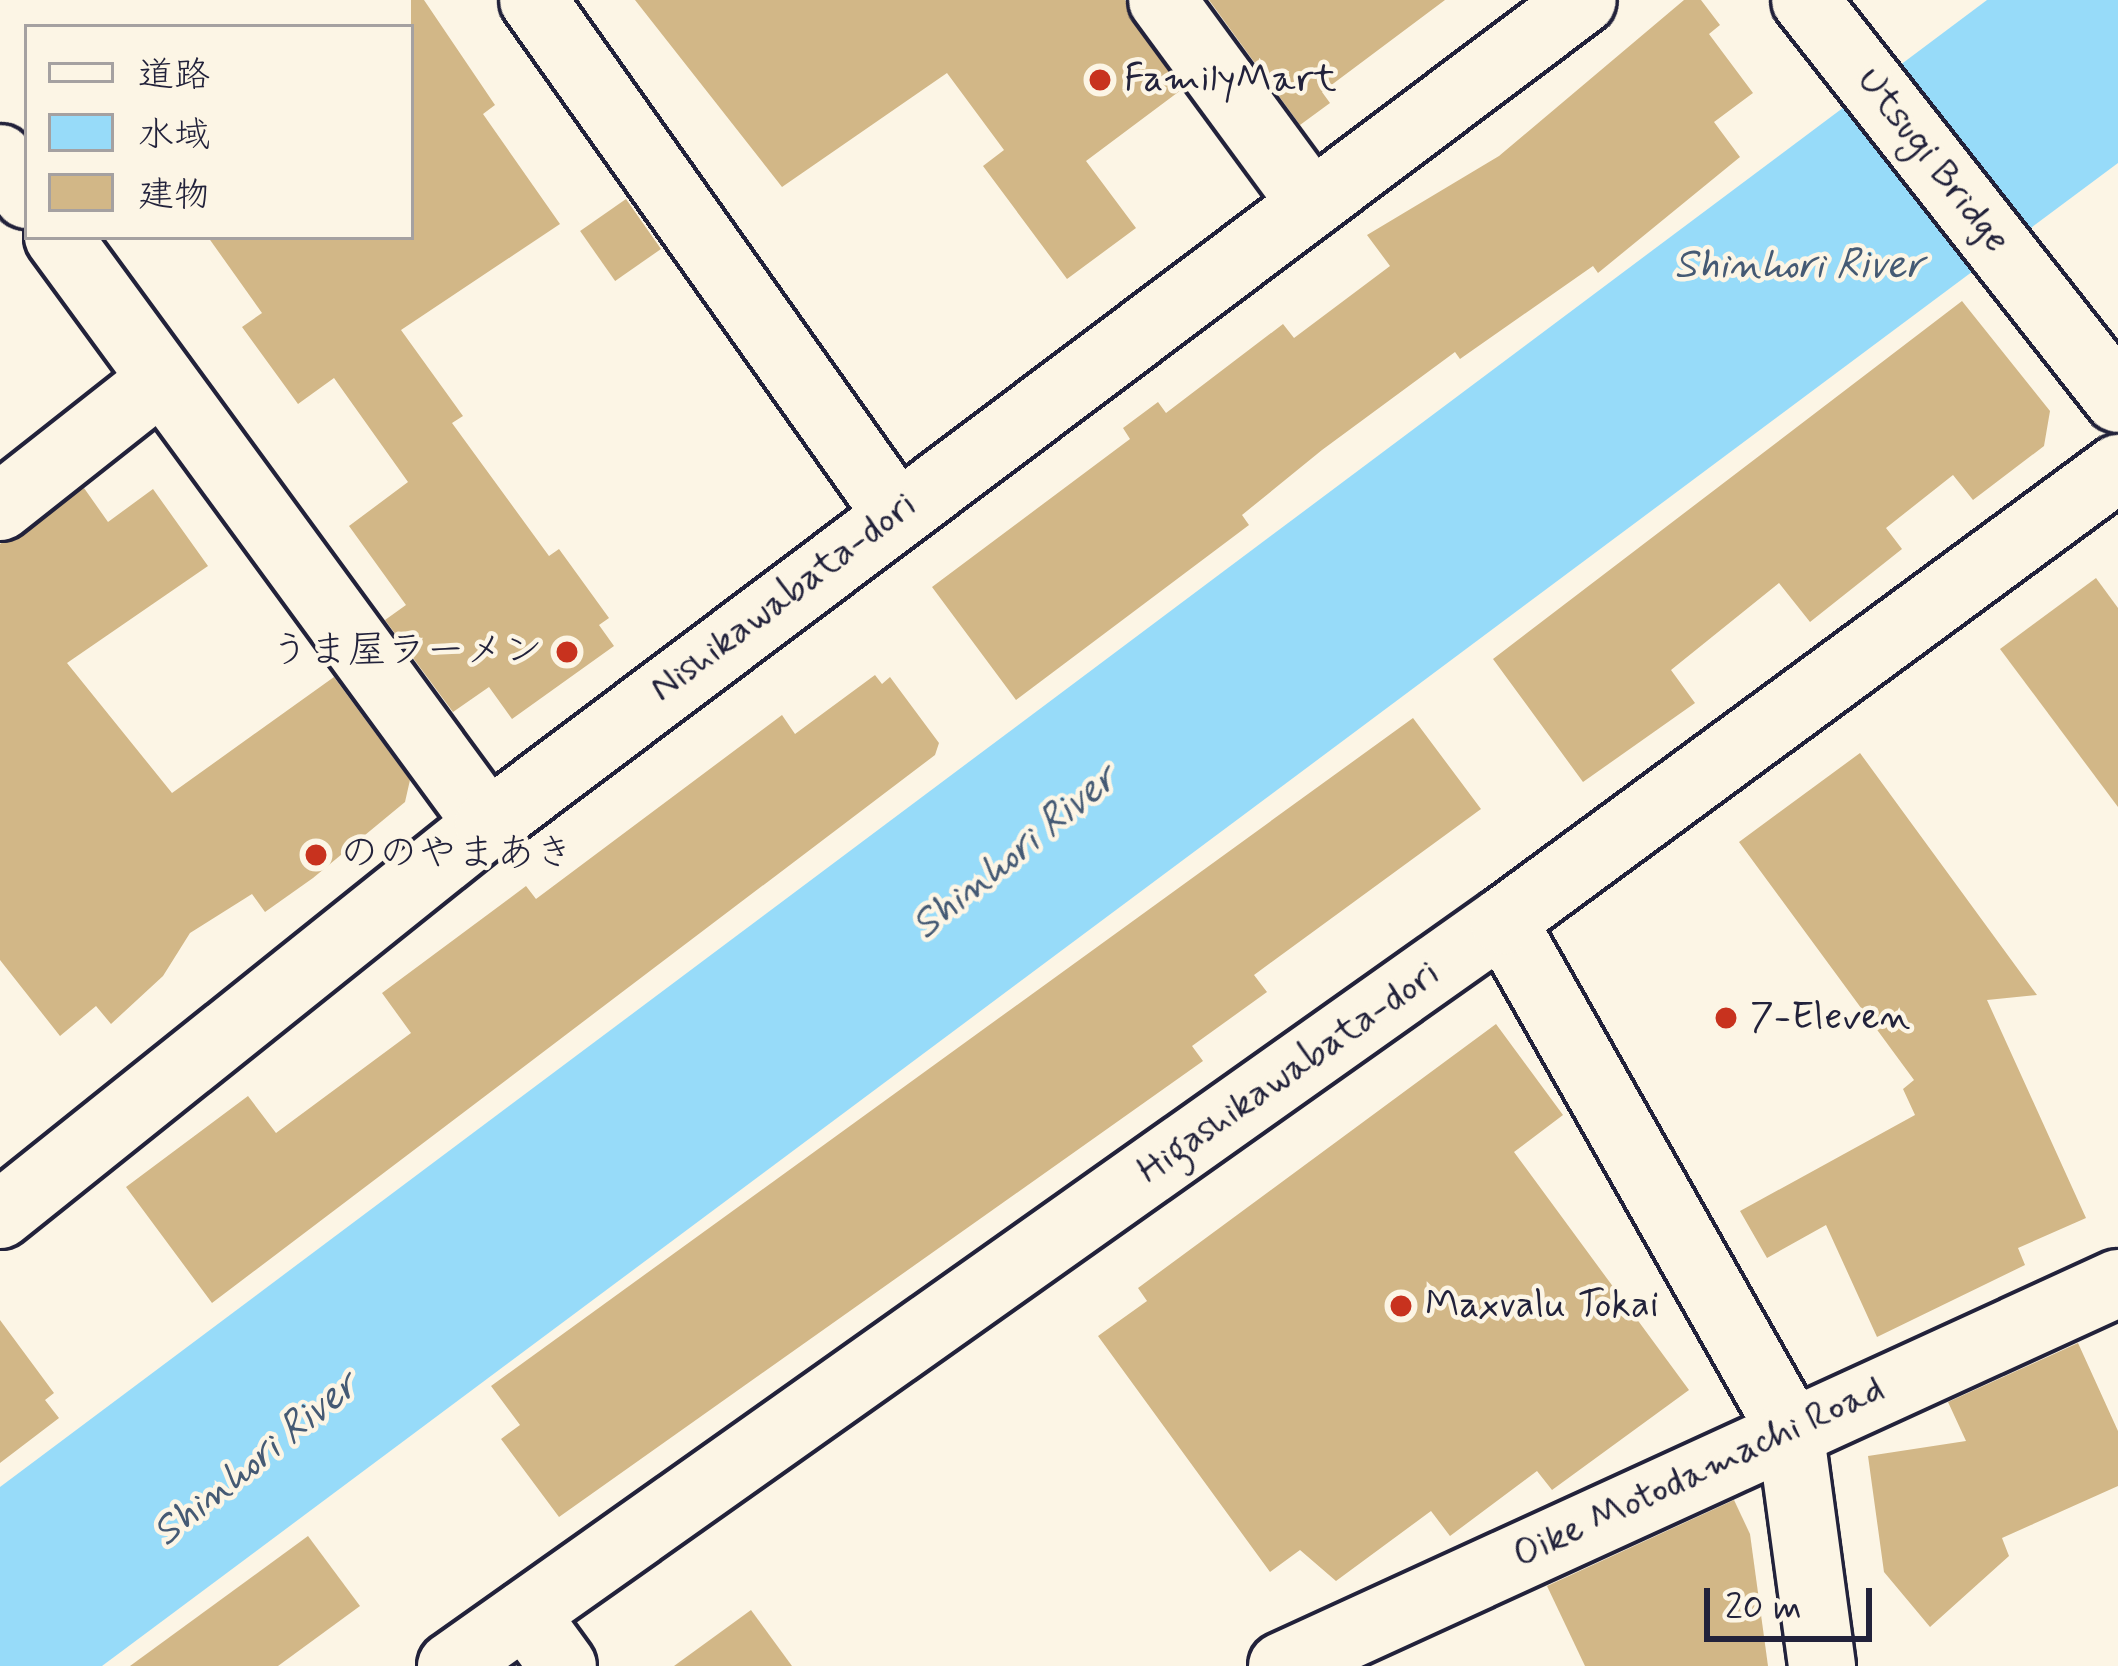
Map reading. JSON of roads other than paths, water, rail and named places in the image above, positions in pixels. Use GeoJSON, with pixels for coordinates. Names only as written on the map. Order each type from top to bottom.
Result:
{"type":"FeatureCollection","features":[{"type":"Feature","properties":{"kind":"street"},"geometry":{"type":"LineString","coordinates":[[532,0],[896,512]]}},
{"type":"Feature","properties":{"kind":"street"},"geometry":{"type":"LineString","coordinates":[[1162,0],[1312,204]]}},
{"type":"Feature","properties":{"kind":"street","name":"Nishikawabata-dori"},"geometry":{"type":"LineString","coordinates":[[0,1215],[488,824],[896,512],[1583,0]]}},
{"type":"Feature","properties":{"kind":"street","name":"Utsugi Bridge"},"geometry":{"type":"LineString","coordinates":[[1814,10],[2118,399]]}},
{"type":"Feature","properties":{"kind":"street"},"geometry":{"type":"LineString","coordinates":[[0,158],[24,191]]}},
{"type":"Feature","properties":{"kind":"street"},"geometry":{"type":"LineString","coordinates":[[60,240],[488,824]]}},
{"type":"Feature","properties":{"kind":"street"},"geometry":{"type":"LineString","coordinates":[[0,507],[162,379]]}},
{"type":"Feature","properties":{"kind":"street","name":"Higashikawabata-dori"},"geometry":{"type":"LineString","coordinates":[[451,1666],[1503,921],[2118,468]]}},
{"type":"Feature","properties":{"kind":"street"},"geometry":{"type":"LineString","coordinates":[[1503,921],[1790,1429],[1822,1666]]}},
{"type":"Feature","properties":{"kind":"street","name":"Oike Motodamachi Road"},"geometry":{"type":"LineString","coordinates":[[1282,1666],[1790,1429],[2118,1283]]}},
{"type":"Feature","properties":{"kind":"street"},"geometry":{"type":"LineString","coordinates":[[525,1614],[562,1666]]}},
{"type":"Feature","properties":{"kind":"water","name":"Shinhori River"},"geometry":{"type":"Polygon","coordinates":[[[1987,0],[2118,0],[2118,163],[102,1666],[0,1666],[0,1487],[1987,0]]]}},
{"type":"Feature","properties":{"kind":"place","name":"FamilyMart"},"geometry":{"type":"Point","coordinates":[1100,80]}},
{"type":"Feature","properties":{"kind":"place","name":"うま屋ラーメン"},"geometry":{"type":"Point","coordinates":[567,652]}},
{"type":"Feature","properties":{"kind":"place","name":"ののやまあき"},"geometry":{"type":"Point","coordinates":[316,855]}},
{"type":"Feature","properties":{"kind":"place","name":"7-Eleven"},"geometry":{"type":"Point","coordinates":[1726,1018]}},
{"type":"Feature","properties":{"kind":"place","name":"Maxvalu Tokai"},"geometry":{"type":"Point","coordinates":[1401,1306]}}]}
